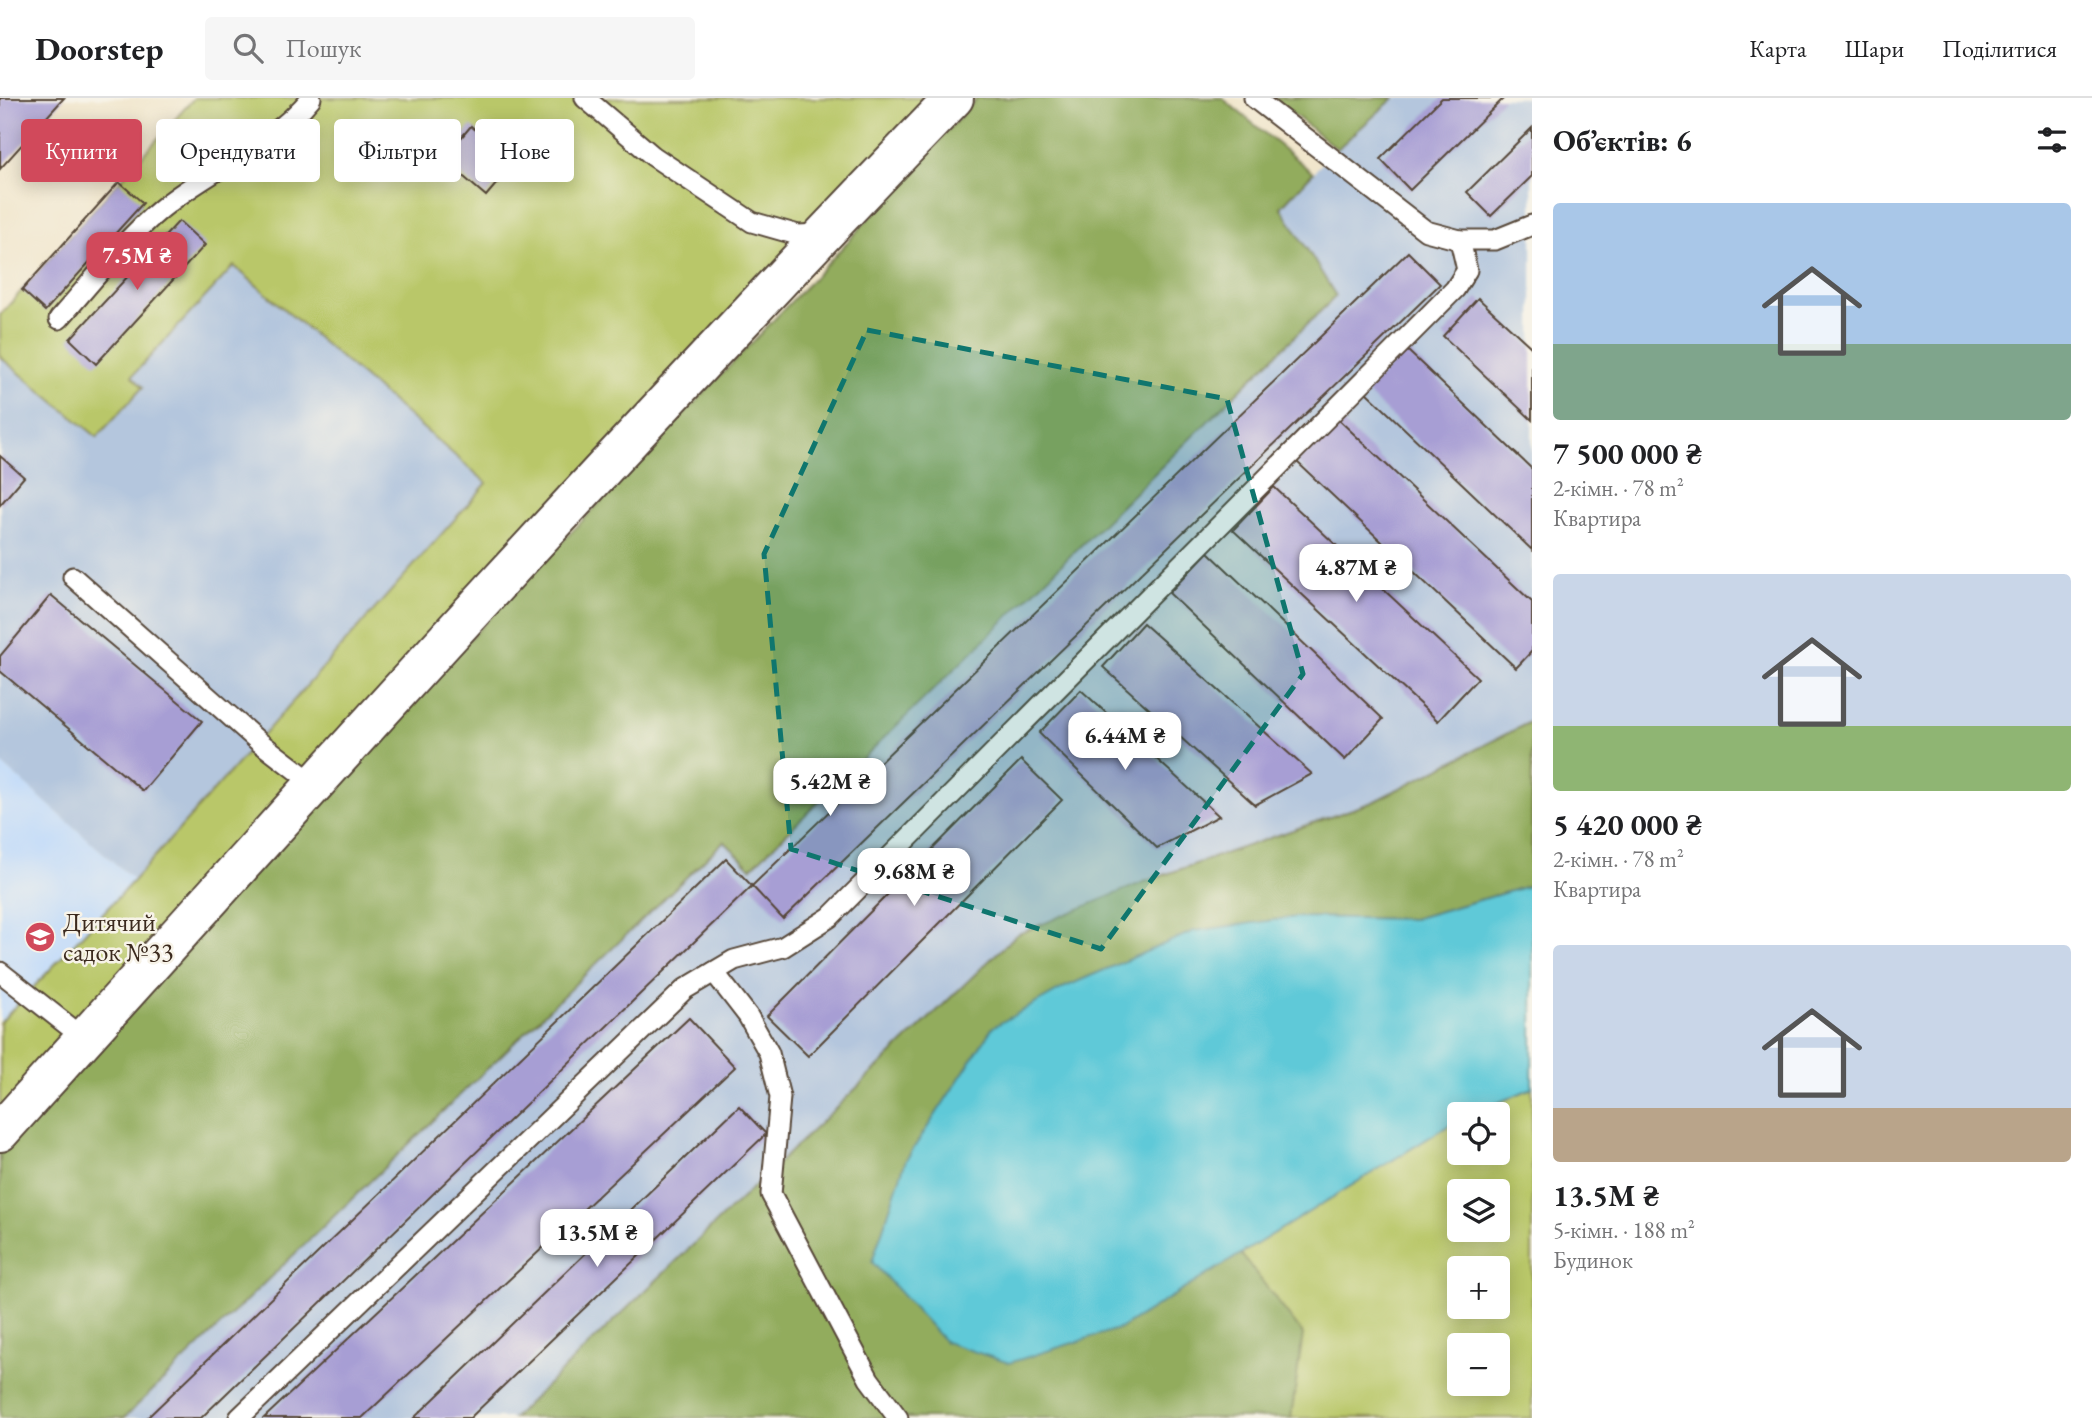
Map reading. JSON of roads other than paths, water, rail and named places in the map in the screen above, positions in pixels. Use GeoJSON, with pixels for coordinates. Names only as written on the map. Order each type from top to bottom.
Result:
{"type":"FeatureCollection","features":[{"type":"Feature","properties":{"kind":"street"},"geometry":{"type":"LineString","coordinates":[[0,1132],[314,784],[822,234],[954,98]]}},
{"type":"Feature","properties":{"kind":"lane"},"geometry":{"type":"LineString","coordinates":[[59,319],[159,210],[260,142],[299,113],[311,98]]}},
{"type":"Feature","properties":{"kind":"lane"},"geometry":{"type":"LineString","coordinates":[[585,98],[653,156],[752,222],[797,235],[822,234]]}},
{"type":"Feature","properties":{"kind":"lane"},"geometry":{"type":"LineString","coordinates":[[1254,98],[1406,218],[1426,230],[1460,240],[1495,240],[1532,225]]}},
{"type":"Feature","properties":{"kind":"lane"},"geometry":{"type":"LineString","coordinates":[[1512,232],[1532,212]]}},
{"type":"Feature","properties":{"kind":"lane"},"geometry":{"type":"LineString","coordinates":[[239,1418],[685,989],[734,960],[783,947],[830,917],[1455,289],[1467,270],[1460,240]]}},
{"type":"Feature","properties":{"kind":"lane"},"geometry":{"type":"LineString","coordinates":[[73,577],[258,741],[314,784]]}},
{"type":"Feature","properties":{"kind":"lane"},"geometry":{"type":"LineString","coordinates":[[0,972],[85,1038]]}},
{"type":"Feature","properties":{"kind":"lane"},"geometry":{"type":"LineString","coordinates":[[714,972],[748,1016],[769,1053],[780,1097],[771,1194],[869,1379],[898,1418]]}},
{"type":"Feature","properties":{"kind":"water"},"geometry":{"type":"Polygon","coordinates":[[[1532,885],[1532,1088],[1500,1102],[1447,1102],[1447,1126],[1121,1328],[1009,1363],[945,1342],[872,1262],[906,1160],[993,1027],[1065,987],[1194,931],[1296,917],[1413,919],[1532,885]]]}},
{"type":"Feature","properties":{"kind":"place","name":"Дитячий садок №33"},"geometry":{"type":"Point","coordinates":[40,937]}}]}
